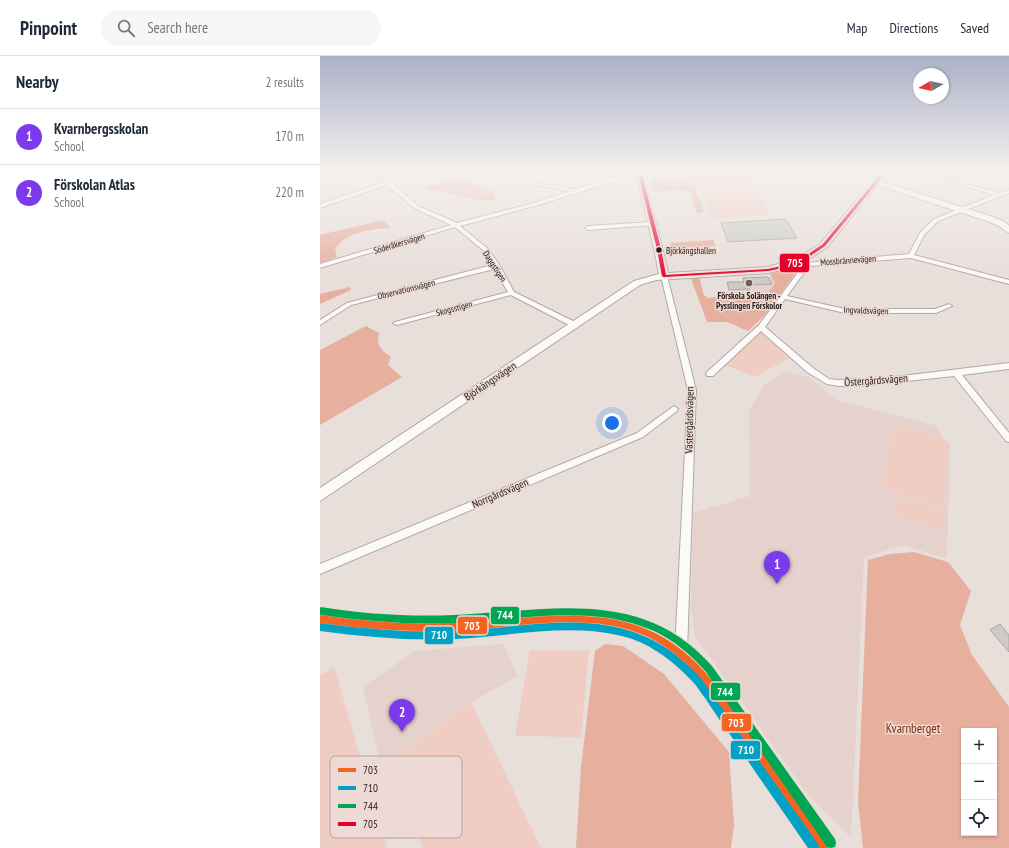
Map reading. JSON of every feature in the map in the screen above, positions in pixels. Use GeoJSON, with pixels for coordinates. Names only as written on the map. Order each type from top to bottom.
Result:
{"type":"FeatureCollection","features":[{"type":"Feature","properties":{"kind":"street","name":"Daggstigen"},"geometry":{"type":"LineString","coordinates":[[416,207],[456,225],[486,250],[512,293],[573,324]]}},
{"type":"Feature","properties":{"kind":"street","name":"Söderåkersvägen"},"geometry":{"type":"LineString","coordinates":[[320,266],[456,225],[525,207]]}},
{"type":"Feature","properties":{"kind":"street","name":"Västergårdsvägen"},"geometry":{"type":"LineString","coordinates":[[647,207],[659,248],[665,282],[692,390],[681,652]]}},
{"type":"Feature","properties":{"kind":"street","name":"Björkängsvägen"},"geometry":{"type":"LineString","coordinates":[[320,495],[637,282],[651,278],[665,282],[768,270],[787,266],[802,260],[824,245],[855,207]]}},
{"type":"Feature","properties":{"kind":"street"},"geometry":{"type":"LineString","coordinates":[[955,207],[1006,224],[1009,231]]}},
{"type":"Feature","properties":{"kind":"street"},"geometry":{"type":"LineString","coordinates":[[911,256],[922,234],[936,220],[967,207]]}},
{"type":"Feature","properties":{"kind":"street"},"geometry":{"type":"LineString","coordinates":[[588,228],[651,224]]}},
{"type":"Feature","properties":{"kind":"street","name":"Mossbrännevägen"},"geometry":{"type":"LineString","coordinates":[[710,374],[761,327],[807,264],[911,256],[1009,282]]}},
{"type":"Feature","properties":{"kind":"street","name":"Observationsvägen"},"geometry":{"type":"LineString","coordinates":[[320,323],[349,304],[496,266]]}},
{"type":"Feature","properties":{"kind":"street","name":"Skogsstigen"},"geometry":{"type":"LineString","coordinates":[[397,323],[512,293]]}},
{"type":"Feature","properties":{"kind":"street","name":"Ingvaldsvägen"},"geometry":{"type":"LineString","coordinates":[[783,297],[846,310],[862,311],[936,311],[949,306]]}},
{"type":"Feature","properties":{"kind":"street","name":"Östergårdsvägen"},"geometry":{"type":"LineString","coordinates":[[761,327],[828,382],[845,384],[1009,366]]}},
{"type":"Feature","properties":{"kind":"street"},"geometry":{"type":"LineString","coordinates":[[956,373],[1009,439]]}},
{"type":"Feature","properties":{"kind":"street","name":"Norrgårdsvägen"},"geometry":{"type":"LineString","coordinates":[[320,569],[640,436],[674,409]]}},
{"type":"Feature","properties":{"kind":"street"},"geometry":{"type":"LineString","coordinates":[[320,619],[370,626],[401,627],[471,626],[550,620],[603,620],[626,624],[662,637],[691,659],[703,674],[824,848]]}},
{"type":"Feature","properties":{"kind":"shaded area"},"geometry":{"type":"Polygon","coordinates":[[[707,207],[767,207],[771,215],[712,218],[707,207]]]}},
{"type":"Feature","properties":{"kind":"shaded area"},"geometry":{"type":"Polygon","coordinates":[[[790,270],[761,317],[708,298],[731,296],[729,290],[749,289],[752,285],[771,285],[768,277],[790,270]]]}},
{"type":"Feature","properties":{"kind":"shaded area"},"geometry":{"type":"Polygon","coordinates":[[[761,332],[791,357],[755,377],[725,365],[761,332]]]}},
{"type":"Feature","properties":{"kind":"shaded area"},"geometry":{"type":"Polygon","coordinates":[[[785,372],[809,377],[836,400],[937,426],[942,437],[950,444],[947,559],[904,545],[864,557],[851,838],[806,792],[695,636],[691,609],[693,513],[750,496],[749,410],[764,385],[785,372]]]}},
{"type":"Feature","properties":{"kind":"shaded area"},"geometry":{"type":"Polygon","coordinates":[[[893,424],[943,439],[948,444],[942,508],[881,488],[893,424]]]}},
{"type":"Feature","properties":{"kind":"shaded area"},"geometry":{"type":"Polygon","coordinates":[[[898,496],[944,511],[942,531],[894,515],[898,496]]]}},
{"type":"Feature","properties":{"kind":"shaded area"},"geometry":{"type":"Polygon","coordinates":[[[503,644],[518,676],[471,702],[398,756],[379,756],[363,687],[415,651],[503,644]]]}},
{"type":"Feature","properties":{"kind":"shaded area"},"geometry":{"type":"Polygon","coordinates":[[[530,650],[589,651],[581,737],[515,736],[530,650]]]}},
{"type":"Feature","properties":{"kind":"shaded area"},"geometry":{"type":"Polygon","coordinates":[[[334,667],[360,756],[330,756],[330,838],[384,838],[387,848],[320,848],[320,676],[334,667]]]}},
{"type":"Feature","properties":{"kind":"shaded area"},"geometry":{"type":"Polygon","coordinates":[[[471,702],[541,848],[423,848],[419,838],[462,838],[462,756],[398,756],[471,702]]]}},
{"type":"Feature","properties":{"kind":"green space"},"geometry":{"type":"Polygon","coordinates":[[[695,207],[702,207],[704,212],[697,213],[695,207]]]}},
{"type":"Feature","properties":{"kind":"green space"},"geometry":{"type":"Polygon","coordinates":[[[379,221],[385,222],[391,228],[376,229],[352,235],[339,244],[335,250],[337,257],[320,264],[320,235],[379,221]]]}},
{"type":"Feature","properties":{"kind":"green space"},"geometry":{"type":"Polygon","coordinates":[[[713,240],[716,246],[671,248],[670,243],[713,240]]]}},
{"type":"Feature","properties":{"kind":"green space"},"geometry":{"type":"Polygon","coordinates":[[[800,267],[765,315],[748,331],[727,322],[707,322],[690,276],[699,277],[704,295],[708,298],[726,296],[727,300],[765,298],[775,283],[770,274],[800,267]]]}},
{"type":"Feature","properties":{"kind":"green space"},"geometry":{"type":"Polygon","coordinates":[[[350,287],[351,290],[320,304],[320,294],[350,287]]]}},
{"type":"Feature","properties":{"kind":"green space"},"geometry":{"type":"Polygon","coordinates":[[[366,326],[379,333],[378,344],[383,351],[391,357],[388,365],[402,377],[320,425],[320,350],[366,326]]]}},
{"type":"Feature","properties":{"kind":"green space","name":"Kvarnberget"},"geometry":{"type":"Polygon","coordinates":[[[914,552],[948,562],[971,591],[960,625],[972,655],[1009,707],[1009,848],[863,848],[858,802],[868,560],[890,554],[914,552]]]}},
{"type":"Feature","properties":{"kind":"green space"},"geometry":{"type":"Polygon","coordinates":[[[605,644],[623,646],[664,674],[729,752],[734,825],[731,848],[576,848],[581,767],[595,651],[605,644]]]}},
{"type":"Feature","properties":{"kind":"building","name":"Björkängshallen"},"geometry":{"type":"Polygon","coordinates":[[[786,219],[797,238],[728,242],[721,223],[786,219]]]}},
{"type":"Feature","properties":{"kind":"building","name":"Förskola Solängen - Pysslingen Förskolor"},"geometry":{"type":"Polygon","coordinates":[[[768,277],[772,284],[752,285],[748,292],[747,289],[729,290],[727,282],[744,282],[743,278],[768,277]]]}},
{"type":"Feature","properties":{"kind":"building"},"geometry":{"type":"Polygon","coordinates":[[[1000,624],[1009,635],[1009,652],[990,630],[1000,624]]]}},
{"type":"Feature","properties":{"kind":"transit line","name":"705"},"geometry":{"type":"LineString","coordinates":[[648,207],[664,276]]}},
{"type":"Feature","properties":{"kind":"transit line","name":"705"},"geometry":{"type":"LineString","coordinates":[[664,276],[768,270],[787,266],[802,260],[824,245],[855,207]]}},
{"type":"Feature","properties":{"kind":"transit line","name":"744"},"geometry":{"type":"LineString","coordinates":[[321,611],[371,617],[421,620],[543,612],[602,613],[630,619],[657,628],[683,644],[709,669],[831,843]]}},
{"type":"Feature","properties":{"kind":"transit line","name":"703"},"geometry":{"type":"LineString","coordinates":[[320,619],[396,627],[471,626],[549,620],[587,619],[606,621],[637,628],[659,638],[668,644],[686,658],[703,675],[824,848]]}},
{"type":"Feature","properties":{"kind":"transit line","name":"710"},"geometry":{"type":"LineString","coordinates":[[320,627],[397,635],[474,634],[550,628],[589,627],[625,633],[646,641],[672,657],[697,680],[814,848]]}},
{"type":"Feature","properties":{"kind":"place","name":"Björkängshallen"},"geometry":{"type":"Point","coordinates":[659,250]}},
{"type":"Feature","properties":{"kind":"place","name":"Förskola Solängen - Pysslingen Förskolor"},"geometry":{"type":"Point","coordinates":[749,283]}},
{"type":"Feature","properties":{"kind":"place","name":"Kvarnbergsskolan"},"geometry":{"type":"Point","coordinates":[777,584]}},
{"type":"Feature","properties":{"kind":"place","name":"Förskolan Atlas"},"geometry":{"type":"Point","coordinates":[402,732]}}]}
